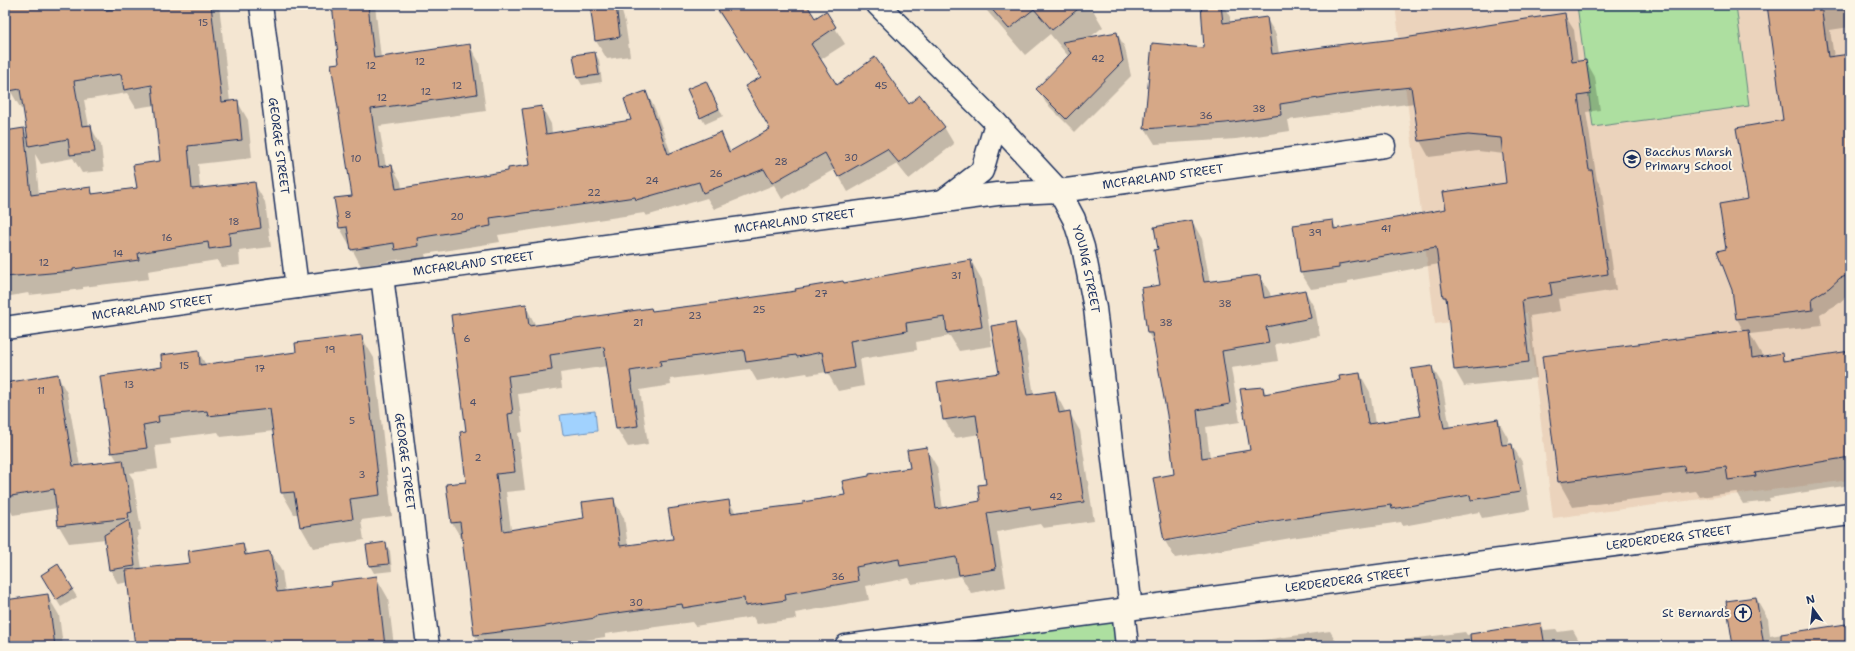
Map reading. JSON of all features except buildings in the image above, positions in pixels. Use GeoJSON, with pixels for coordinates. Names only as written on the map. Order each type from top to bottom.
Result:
{"type":"FeatureCollection","features":[{"type":"Feature","properties":{"kind":"street","name":"GEORGE STREET"},"geometry":{"type":"LineString","coordinates":[[261,5],[297,287]]}},
{"type":"Feature","properties":{"kind":"street","name":"YOUNG STREET"},"geometry":{"type":"LineString","coordinates":[[878,5],[996,123],[1059,191],[1077,226],[1083,247],[1095,308],[1127,609],[1127,646]]}},
{"type":"Feature","properties":{"kind":"street"},"geometry":{"type":"LineString","coordinates":[[942,202],[982,170],[996,123]]}},
{"type":"Feature","properties":{"kind":"street","name":"MCFARLAND STREET"},"geometry":{"type":"LineString","coordinates":[[5,328],[297,287],[997,194],[1059,191],[1384,146]]}},
{"type":"Feature","properties":{"kind":"street","name":"GEORGE STREET"},"geometry":{"type":"LineString","coordinates":[[382,276],[428,646]]}},
{"type":"Feature","properties":{"kind":"street","name":"LERDERDERG STREET"},"geometry":{"type":"LineString","coordinates":[[846,646],[1850,514]]}},
{"type":"Feature","properties":{"kind":"shaded area","name":"Bacchus Marsh Primary School"},"geometry":{"type":"Polygon","coordinates":[[[1395,5],[1850,5],[1850,480],[1553,518],[1527,313],[1435,324],[1395,5]]]}},
{"type":"Feature","properties":{"kind":"green space"},"geometry":{"type":"Polygon","coordinates":[[[1577,5],[1736,5],[1749,106],[1593,127],[1577,5]]]}},
{"type":"Feature","properties":{"kind":"green space"},"geometry":{"type":"Polygon","coordinates":[[[1118,616],[1123,646],[925,646],[1118,616]]]}},
{"type":"Feature","properties":{"kind":"water"},"geometry":{"type":"Polygon","coordinates":[[[595,411],[597,431],[563,435],[560,415],[595,411]]]}},
{"type":"Feature","properties":{"kind":"place","name":"Bacchus Marsh Primary School"},"geometry":{"type":"Point","coordinates":[1632,159]}},
{"type":"Feature","properties":{"kind":"place","name":"St Bernards"},"geometry":{"type":"Point","coordinates":[1743,613]}}]}
